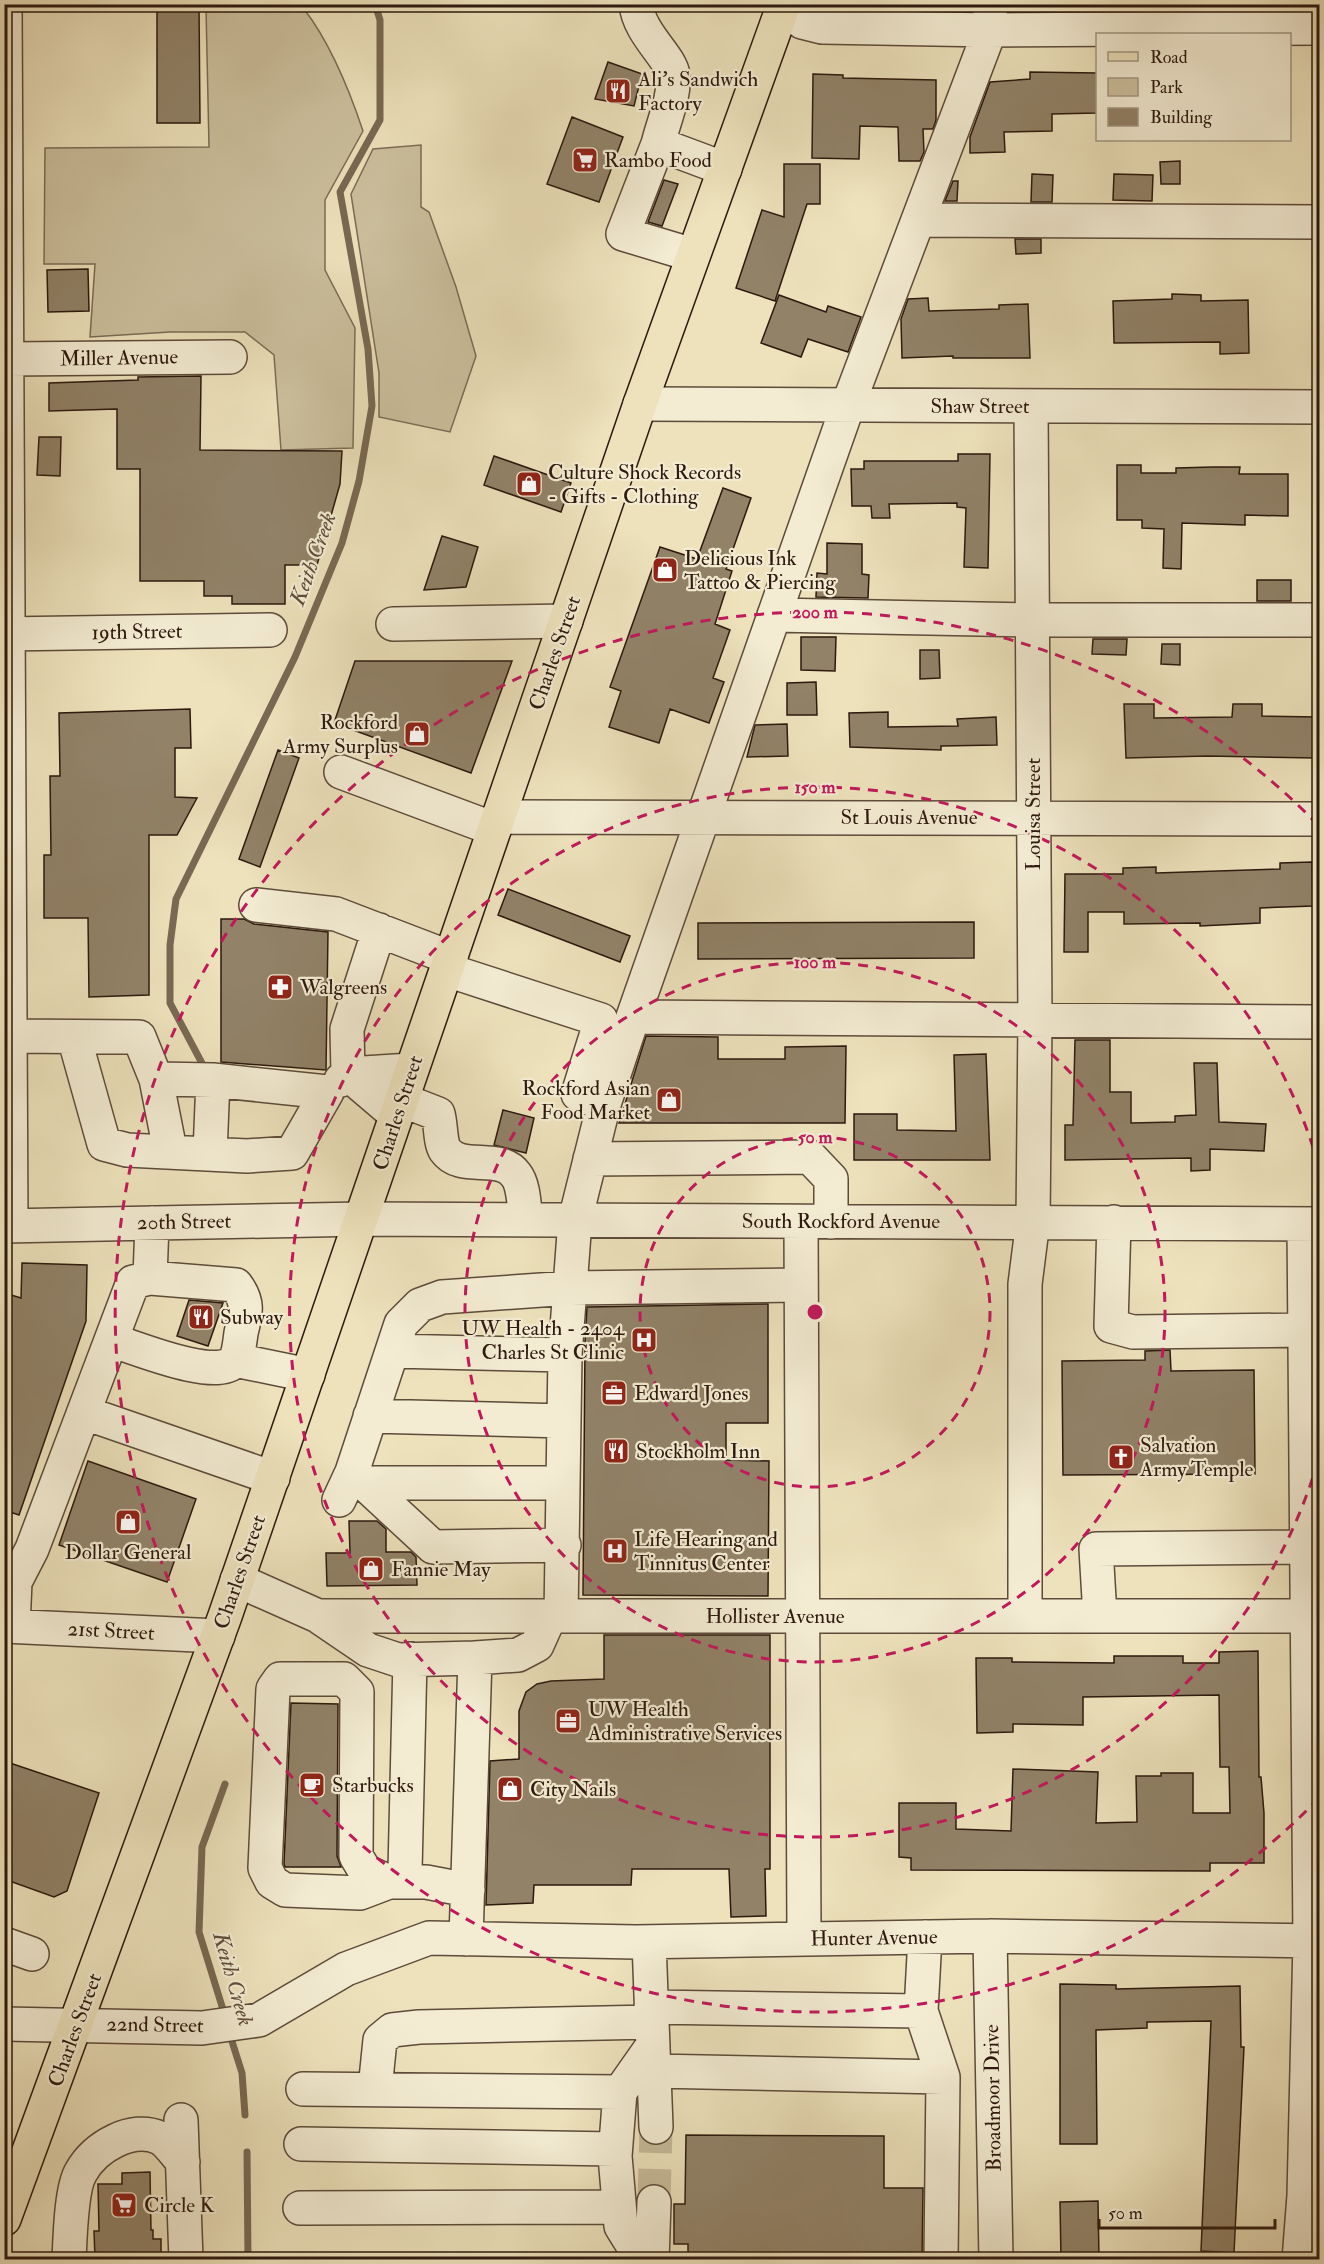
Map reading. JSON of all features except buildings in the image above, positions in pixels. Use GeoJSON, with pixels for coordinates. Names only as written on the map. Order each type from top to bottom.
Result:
{"type":"FeatureCollection","features":[{"type":"Feature","properties":{"kind":"main road","name":"Charles Street"},"geometry":{"type":"LineString","coordinates":[[4,2218],[218,1636],[363,1219],[403,1095],[640,404],[783,5]]}},
{"type":"Feature","properties":{"kind":"street"},"geometry":{"type":"LineString","coordinates":[[5,4],[9,359],[8,1226]]}},
{"type":"Feature","properties":{"kind":"street"},"geometry":{"type":"LineString","coordinates":[[636,4],[638,18],[673,72],[671,95],[658,144],[623,234],[693,255]]}},
{"type":"Feature","properties":{"kind":"street"},"geometry":{"type":"LineString","coordinates":[[783,5],[802,22],[822,27],[923,17],[990,17],[1320,28]]}},
{"type":"Feature","properties":{"kind":"street"},"geometry":{"type":"LineString","coordinates":[[318,1616],[368,1650],[398,1660],[518,1655],[537,1645],[555,1616],[564,1545],[562,1483],[565,1355],[574,1220],[604,1104],[702,817],[848,405],[918,220],[990,17]]}},
{"type":"Feature","properties":{"kind":"street"},"geometry":{"type":"LineString","coordinates":[[658,144],[724,169]]}},
{"type":"Feature","properties":{"kind":"street"},"geometry":{"type":"LineString","coordinates":[[918,220],[1320,222]]}},
{"type":"Feature","properties":{"kind":"street","name":"Miller Avenue"},"geometry":{"type":"LineString","coordinates":[[9,359],[230,357]]}},
{"type":"Feature","properties":{"kind":"street","name":"Shaw Street"},"geometry":{"type":"LineString","coordinates":[[640,404],[1320,407]]}},
{"type":"Feature","properties":{"kind":"street","name":"Louisa Street"},"geometry":{"type":"LineString","coordinates":[[1025,1616],[1025,1284],[1033,1221],[1035,1019],[1031,407]]}},
{"type":"Feature","properties":{"kind":"street"},"geometry":{"type":"LineString","coordinates":[[774,615],[1032,620],[1320,620]]}},
{"type":"Feature","properties":{"kind":"street"},"geometry":{"type":"LineString","coordinates":[[393,624],[566,621]]}},
{"type":"Feature","properties":{"kind":"street","name":"19th Street"},"geometry":{"type":"LineString","coordinates":[[7,634],[270,630]]}},
{"type":"Feature","properties":{"kind":"street"},"geometry":{"type":"LineString","coordinates":[[341,772],[496,823]]}},
{"type":"Feature","properties":{"kind":"street","name":"St Louis Avenue"},"geometry":{"type":"LineString","coordinates":[[496,823],[702,817],[1320,819]]}},
{"type":"Feature","properties":{"kind":"street"},"geometry":{"type":"LineString","coordinates":[[256,904],[336,914],[379,930],[449,964],[601,1020],[578,1094],[604,1104]]}},
{"type":"Feature","properties":{"kind":"street"},"geometry":{"type":"LineString","coordinates":[[74,1037],[104,1144],[127,1150],[170,1150],[247,1156],[292,1153],[338,1083],[347,1029],[379,930]]}},
{"type":"Feature","properties":{"kind":"street"},"geometry":{"type":"LineString","coordinates":[[633,1017],[1320,1022]]}},
{"type":"Feature","properties":{"kind":"street"},"geometry":{"type":"LineString","coordinates":[[10,1036],[139,1037],[156,1079],[170,1150]]}},
{"type":"Feature","properties":{"kind":"street"},"geometry":{"type":"LineString","coordinates":[[156,1079],[338,1083],[403,1095],[438,1114],[444,1148],[453,1158],[501,1165],[518,1176],[526,1220]]}},
{"type":"Feature","properties":{"kind":"street"},"geometry":{"type":"LineString","coordinates":[[210,1153],[213,1080]]}},
{"type":"Feature","properties":{"kind":"street"},"geometry":{"type":"LineString","coordinates":[[338,1083],[403,1095]]}},
{"type":"Feature","properties":{"kind":"street"},"geometry":{"type":"LineString","coordinates":[[590,1159],[810,1157],[831,1179],[816,1221],[801,1285],[804,1939]]}},
{"type":"Feature","properties":{"kind":"street","name":"South Rockford Avenue"},"geometry":{"type":"LineString","coordinates":[[363,1219],[1312,1224]]}},
{"type":"Feature","properties":{"kind":"street","name":"20th Street"},"geometry":{"type":"LineString","coordinates":[[8,1226],[363,1219]]}},
{"type":"Feature","properties":{"kind":"street"},"geometry":{"type":"LineString","coordinates":[[1114,1222],[1111,1326],[1133,1332],[1304,1330]]}},
{"type":"Feature","properties":{"kind":"street"},"geometry":{"type":"LineString","coordinates":[[150,1278],[152,1223]]}},
{"type":"Feature","properties":{"kind":"street"},"geometry":{"type":"LineString","coordinates":[[1299,2259],[1304,2196],[1315,1941],[1313,1616],[1306,1547],[1312,1424],[1304,1330],[1312,1224]]}},
{"type":"Feature","properties":{"kind":"street"},"geometry":{"type":"LineString","coordinates":[[9,1626],[15,1582],[32,1549],[85,1413],[111,1340],[133,1282],[150,1278],[236,1285],[245,1297],[246,1311],[235,1360],[224,1369],[204,1369],[111,1340]]}},
{"type":"Feature","properties":{"kind":"street"},"geometry":{"type":"LineString","coordinates":[[352,1485],[370,1416],[401,1324],[420,1305],[442,1297],[570,1288],[801,1285]]}},
{"type":"Feature","properties":{"kind":"street"},"geometry":{"type":"LineString","coordinates":[[392,1352],[565,1355]]}},
{"type":"Feature","properties":{"kind":"street"},"geometry":{"type":"LineString","coordinates":[[235,1360],[308,1375]]}},
{"type":"Feature","properties":{"kind":"street"},"geometry":{"type":"LineString","coordinates":[[85,1413],[273,1478]]}},
{"type":"Feature","properties":{"kind":"street"},"geometry":{"type":"LineString","coordinates":[[370,1416],[564,1421]]}},
{"type":"Feature","properties":{"kind":"street"},"geometry":{"type":"LineString","coordinates":[[352,1485],[562,1483]]}},
{"type":"Feature","properties":{"kind":"street"},"geometry":{"type":"LineString","coordinates":[[352,1485],[433,1547],[564,1545]]}},
{"type":"Feature","properties":{"kind":"street"},"geometry":{"type":"LineString","coordinates":[[1100,1616],[1096,1550],[1306,1547]]}},
{"type":"Feature","properties":{"kind":"street","name":"Hollister Avenue"},"geometry":{"type":"LineString","coordinates":[[237,1580],[318,1616],[1313,1616]]}},
{"type":"Feature","properties":{"kind":"street","name":"21st Street"},"geometry":{"type":"LineString","coordinates":[[9,1626],[218,1636]]}},
{"type":"Feature","properties":{"kind":"street"},"geometry":{"type":"LineString","coordinates":[[466,1939],[475,1658]]}},
{"type":"Feature","properties":{"kind":"street"},"geometry":{"type":"LineString","coordinates":[[400,1882],[405,1871],[410,1659]]}},
{"type":"Feature","properties":{"kind":"street"},"geometry":{"type":"LineString","coordinates":[[400,1882],[365,1870],[356,1856],[357,1692],[344,1679],[280,1679],[273,1689],[269,1737],[265,1868],[272,1882],[285,1890],[360,1893],[400,1882],[426,1882],[468,1890]]}},
{"type":"Feature","properties":{"kind":"street","name":"Hunter Avenue"},"geometry":{"type":"LineString","coordinates":[[429,1938],[649,1942],[990,1936],[1315,1941]]}},
{"type":"Feature","properties":{"kind":"street","name":"Broadmoor Drive"},"geometry":{"type":"LineString","coordinates":[[990,1936],[996,2259]]}},
{"type":"Feature","properties":{"kind":"street"},"geometry":{"type":"LineString","coordinates":[[925,1937],[921,2011],[943,2077],[941,2259]]}},
{"type":"Feature","properties":{"kind":"street","name":"22nd Street"},"geometry":{"type":"LineString","coordinates":[[4,2024],[202,2028],[258,2020],[346,1969],[429,1938]]}},
{"type":"Feature","properties":{"kind":"street"},"geometry":{"type":"LineString","coordinates":[[649,1942],[656,2127]]}},
{"type":"Feature","properties":{"kind":"street"},"geometry":{"type":"LineString","coordinates":[[653,2037],[921,2011]]}},
{"type":"Feature","properties":{"kind":"street"},"geometry":{"type":"LineString","coordinates":[[375,2089],[380,2040],[392,2031],[419,2027],[653,2037],[943,2077]]}},
{"type":"Feature","properties":{"kind":"street"},"geometry":{"type":"LineString","coordinates":[[642,2259],[621,2226],[615,2150],[620,2092],[653,2037]]}},
{"type":"Feature","properties":{"kind":"street"},"geometry":{"type":"LineString","coordinates":[[303,2089],[620,2092]]}},
{"type":"Feature","properties":{"kind":"street"},"geometry":{"type":"LineString","coordinates":[[181,2120],[186,2259]]}},
{"type":"Feature","properties":{"kind":"street"},"geometry":{"type":"LineString","coordinates":[[301,2144],[615,2150]]}},
{"type":"Feature","properties":{"kind":"street"},"geometry":{"type":"LineString","coordinates":[[69,2259],[72,2211],[80,2172],[98,2153],[132,2151],[183,2168]]}},
{"type":"Feature","properties":{"kind":"street"},"geometry":{"type":"LineString","coordinates":[[652,2259],[654,2202]]}},
{"type":"Feature","properties":{"kind":"street"},"geometry":{"type":"LineString","coordinates":[[300,2208],[619,2207]]}},
{"type":"Feature","properties":{"kind":"green space"},"geometry":{"type":"Polygon","coordinates":[[[271,5],[304,9],[323,37],[338,67],[363,131],[325,200],[325,270],[355,328],[353,448],[281,450],[274,355],[245,332],[170,332],[90,337],[95,264],[44,264],[45,148],[209,147],[206,7],[271,5]]]}},
{"type":"Feature","properties":{"kind":"green space"},"geometry":{"type":"Polygon","coordinates":[[[421,145],[421,207],[429,212],[456,287],[476,356],[450,432],[379,417],[379,373],[351,194],[373,149],[421,145]]]}},
{"type":"Feature","properties":{"kind":"waterway","name":"Keith Creek"},"geometry":{"type":"LineString","coordinates":[[204,1067],[170,1003],[170,945],[176,899],[295,657],[342,543],[359,481],[372,406],[368,349],[340,192],[380,120],[380,20],[375,4]]}},
{"type":"Feature","properties":{"kind":"waterway","name":"Keith Creek"},"geometry":{"type":"LineString","coordinates":[[225,1784],[202,1847],[199,1932],[225,2016]]}},
{"type":"Feature","properties":{"kind":"waterway","name":"Keith Creek"},"geometry":{"type":"LineString","coordinates":[[229,2032],[242,2073],[245,2115]]}},
{"type":"Feature","properties":{"kind":"waterway","name":"Keith Creek"},"geometry":{"type":"LineString","coordinates":[[247,2152],[248,2260]]}},
{"type":"Feature","properties":{"kind":"tunnel"},"geometry":{"type":"LineString","coordinates":[[654,2202],[656,2127]]}},
{"type":"Feature","properties":{"kind":"place","name":"Ali's Sandwich Factory"},"geometry":{"type":"Point","coordinates":[618,91]}},
{"type":"Feature","properties":{"kind":"place","name":"Rambo Food"},"geometry":{"type":"Point","coordinates":[585,160]}},
{"type":"Feature","properties":{"kind":"place","name":"Culture Shock Records - Gifts - Clothing"},"geometry":{"type":"Point","coordinates":[529,484]}},
{"type":"Feature","properties":{"kind":"place","name":"Delicious Ink Tattoo & Piercing"},"geometry":{"type":"Point","coordinates":[665,570]}},
{"type":"Feature","properties":{"kind":"place","name":"Rockford Army Surplus"},"geometry":{"type":"Point","coordinates":[417,734]}},
{"type":"Feature","properties":{"kind":"place","name":"Walgreens"},"geometry":{"type":"Point","coordinates":[280,987]}},
{"type":"Feature","properties":{"kind":"place","name":"Rockford Asian Food Market"},"geometry":{"type":"Point","coordinates":[669,1100]}},
{"type":"Feature","properties":{"kind":"place","name":"Subway"},"geometry":{"type":"Point","coordinates":[201,1317]}},
{"type":"Feature","properties":{"kind":"place","name":"UW Health - 2404 Charles St Clinic"},"geometry":{"type":"Point","coordinates":[644,1340]}},
{"type":"Feature","properties":{"kind":"place","name":"Edward Jones"},"geometry":{"type":"Point","coordinates":[614,1393]}},
{"type":"Feature","properties":{"kind":"place","name":"Stockholm Inn"},"geometry":{"type":"Point","coordinates":[616,1451]}},
{"type":"Feature","properties":{"kind":"place","name":"Salvation Army Temple"},"geometry":{"type":"Point","coordinates":[1121,1457]}},
{"type":"Feature","properties":{"kind":"place","name":"Dollar General"},"geometry":{"type":"Point","coordinates":[128,1522]}},
{"type":"Feature","properties":{"kind":"place","name":"Life Hearing and Tinnitus Center"},"geometry":{"type":"Point","coordinates":[615,1551]}},
{"type":"Feature","properties":{"kind":"place","name":"Fannie May"},"geometry":{"type":"Point","coordinates":[371,1569]}},
{"type":"Feature","properties":{"kind":"place","name":"UW Health Administrative Services"},"geometry":{"type":"Point","coordinates":[568,1721]}},
{"type":"Feature","properties":{"kind":"place","name":"Starbucks"},"geometry":{"type":"Point","coordinates":[312,1785]}},
{"type":"Feature","properties":{"kind":"place","name":"City Nails"},"geometry":{"type":"Point","coordinates":[510,1789]}},
{"type":"Feature","properties":{"kind":"place","name":"Circle K"},"geometry":{"type":"Point","coordinates":[124,2205]}}]}
